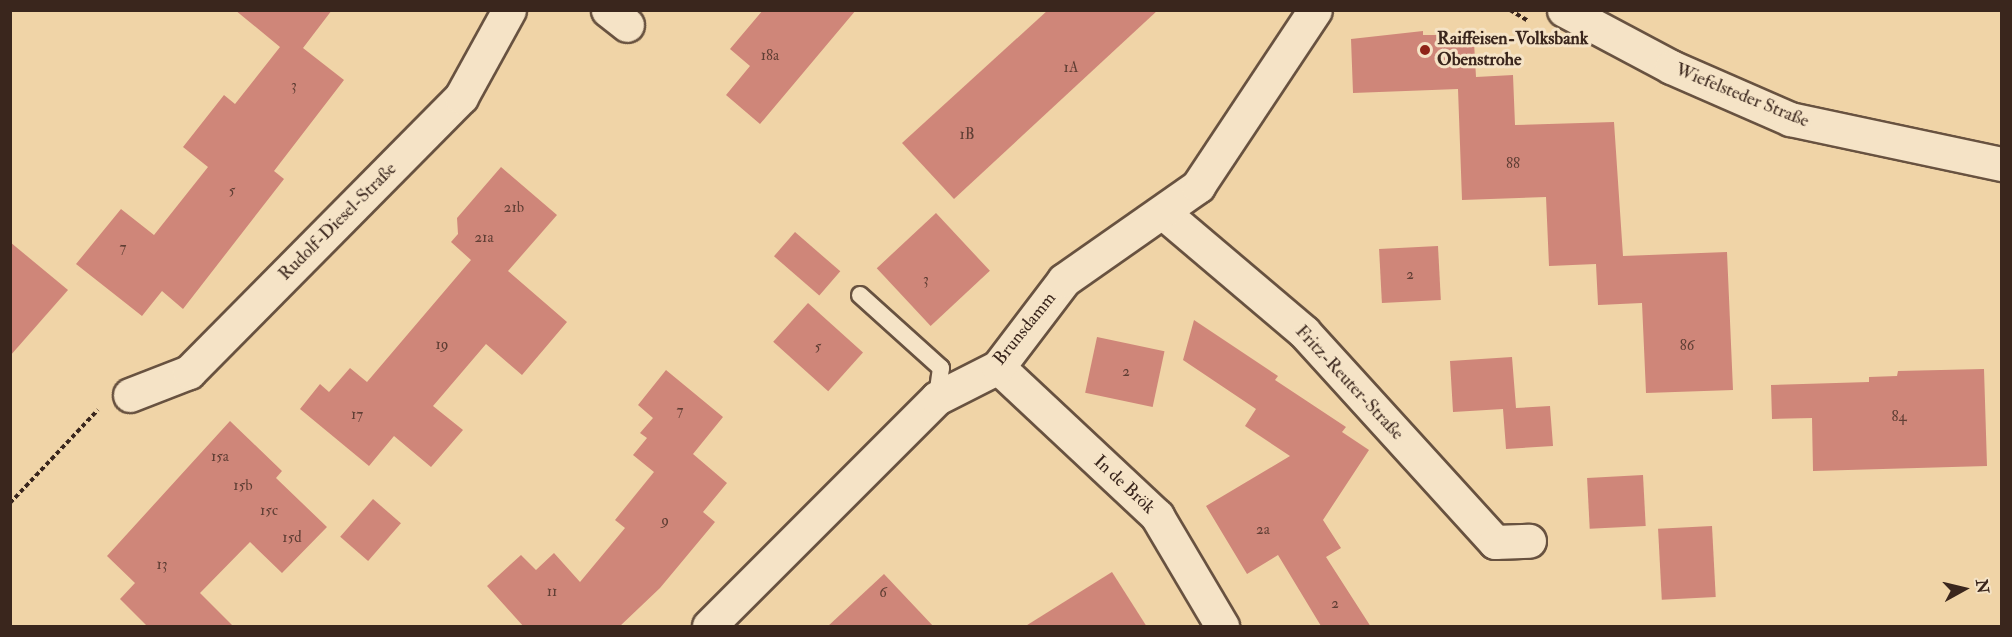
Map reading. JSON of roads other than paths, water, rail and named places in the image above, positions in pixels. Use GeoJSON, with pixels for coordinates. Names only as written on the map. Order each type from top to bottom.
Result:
{"type":"FeatureCollection","features":[{"type":"Feature","properties":{"kind":"street","name":"Rudolf-Diesel-Straße"},"geometry":{"type":"LineString","coordinates":[[130,395],[189,372],[453,106],[509,10]]}},
{"type":"Feature","properties":{"kind":"street","name":"Brunsdamm"},"geometry":{"type":"LineString","coordinates":[[709,627],[937,398],[998,367],[1064,280],[1165,214],[1198,186],[1316,10]]}},
{"type":"Feature","properties":{"kind":"street","name":"Wiefelsteder Straße"},"geometry":{"type":"LineString","coordinates":[[1564,10],[1671,67],[1790,119],[2001,164]]}},
{"type":"Feature","properties":{"kind":"street","name":"Fritz-Reuter-Straße"},"geometry":{"type":"LineString","coordinates":[[1165,214],[1304,332],[1495,542],[1529,541]]}},
{"type":"Feature","properties":{"kind":"street","name":"In de Brök"},"geometry":{"type":"LineString","coordinates":[[998,367],[1157,516],[1222,627]]}},
{"type":"Feature","properties":{"kind":"lane"},"geometry":{"type":"LineString","coordinates":[[860,295],[941,368],[937,398]]}},
{"type":"Feature","properties":{"kind":"place","name":"Raiffeisen-Volksbank Obenstrohe"},"geometry":{"type":"Point","coordinates":[1425,50]}}]}
